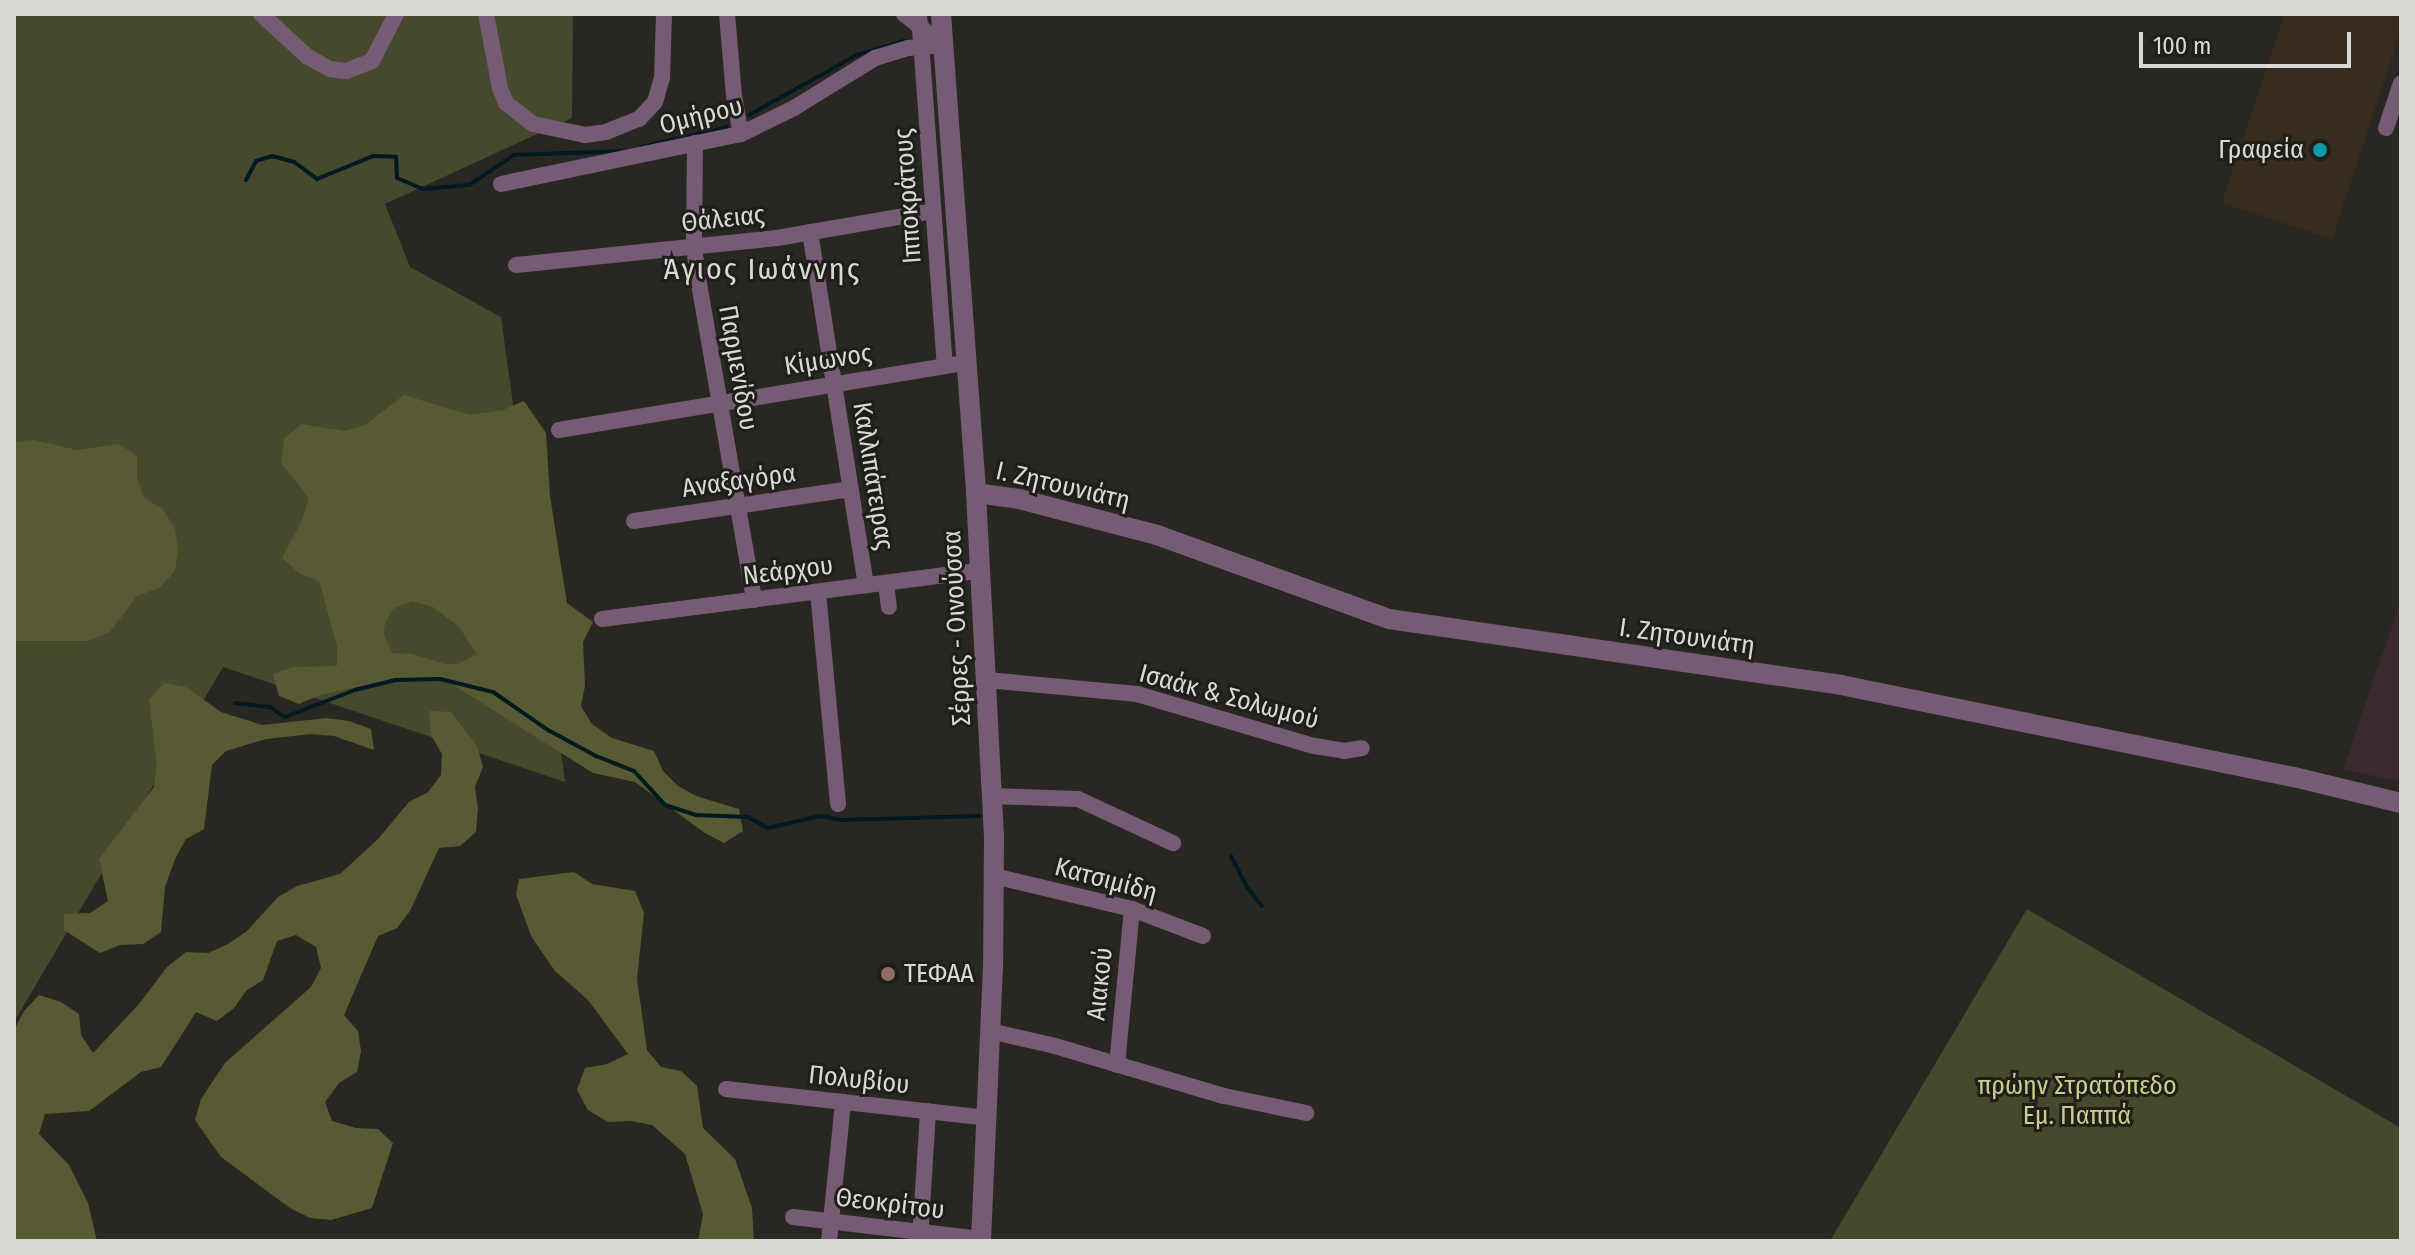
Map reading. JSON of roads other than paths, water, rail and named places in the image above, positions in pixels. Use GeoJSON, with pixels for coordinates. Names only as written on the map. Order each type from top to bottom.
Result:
{"type":"FeatureCollection","features":[{"type":"Feature","properties":{"kind":"street"},"geometry":{"type":"LineString","coordinates":[[261,14],[308,57],[330,69],[346,71],[372,61],[396,14]]}},
{"type":"Feature","properties":{"kind":"street"},"geometry":{"type":"LineString","coordinates":[[486,14],[500,88],[506,103],[519,117],[533,124],[585,135],[606,132],[639,119],[655,102],[662,78],[664,14]]}},
{"type":"Feature","properties":{"kind":"street"},"geometry":{"type":"LineString","coordinates":[[727,14],[734,96],[741,134]]}},
{"type":"Feature","properties":{"kind":"street"},"geometry":{"type":"LineString","coordinates":[[904,14],[919,19],[943,45]]}},
{"type":"Feature","properties":{"kind":"street","name":"Σέρρες - Οινούσσα"},"geometry":{"type":"LineString","coordinates":[[941,14],[955,364],[976,493],[992,796],[994,876],[981,1240]]}},
{"type":"Feature","properties":{"kind":"street","name":"Ιπποκράτους"},"geometry":{"type":"LineString","coordinates":[[919,19],[933,211],[955,364]]}},
{"type":"Feature","properties":{"kind":"street","name":"Ομήρου"},"geometry":{"type":"LineString","coordinates":[[501,184],[741,134],[794,108],[875,58],[943,45]]}},
{"type":"Feature","properties":{"kind":"street"},"geometry":{"type":"LineString","coordinates":[[2386,128],[2401,83]]}},
{"type":"Feature","properties":{"kind":"street","name":"Παρμενίδου"},"geometry":{"type":"LineString","coordinates":[[695,143],[694,246],[754,600]]}},
{"type":"Feature","properties":{"kind":"street","name":"Θάλειας"},"geometry":{"type":"LineString","coordinates":[[516,265],[810,232],[933,211]]}},
{"type":"Feature","properties":{"kind":"street","name":"Καλλιπάτειρας"},"geometry":{"type":"LineString","coordinates":[[810,232],[866,586]]}},
{"type":"Feature","properties":{"kind":"street","name":"Κίμωνος"},"geometry":{"type":"LineString","coordinates":[[559,430],[955,364]]}},
{"type":"Feature","properties":{"kind":"street","name":"Αναξαγόρα"},"geometry":{"type":"LineString","coordinates":[[634,521],[851,489]]}},
{"type":"Feature","properties":{"kind":"street","name":"Ι. Ζητουνιάτη"},"geometry":{"type":"LineString","coordinates":[[976,493],[1019,499],[1149,532],[1389,619],[1841,685],[2294,777],[2401,803]]}},
{"type":"Feature","properties":{"kind":"street","name":"Νεάρχου"},"geometry":{"type":"LineString","coordinates":[[602,619],[979,571]]}},
{"type":"Feature","properties":{"kind":"street"},"geometry":{"type":"LineString","coordinates":[[886,583],[889,607]]}},
{"type":"Feature","properties":{"kind":"street"},"geometry":{"type":"LineString","coordinates":[[818,592],[838,804]]}},
{"type":"Feature","properties":{"kind":"street","name":"Ισαάκ & Σολωμού"},"geometry":{"type":"LineString","coordinates":[[987,680],[1137,694],[1314,746],[1344,751],[1362,748]]}},
{"type":"Feature","properties":{"kind":"street"},"geometry":{"type":"LineString","coordinates":[[992,796],[1078,799],[1173,843]]}},
{"type":"Feature","properties":{"kind":"street","name":"Κατσιμίδη"},"geometry":{"type":"LineString","coordinates":[[994,876],[1132,909],[1203,936]]}},
{"type":"Feature","properties":{"kind":"street","name":"Αιακού"},"geometry":{"type":"LineString","coordinates":[[1117,1065],[1132,909]]}},
{"type":"Feature","properties":{"kind":"street"},"geometry":{"type":"LineString","coordinates":[[990,1031],[1224,1096],[1306,1113]]}},
{"type":"Feature","properties":{"kind":"street","name":"Πολυβίου"},"geometry":{"type":"LineString","coordinates":[[726,1089],[987,1118]]}},
{"type":"Feature","properties":{"kind":"street"},"geometry":{"type":"LineString","coordinates":[[829,1241],[843,1102]]}},
{"type":"Feature","properties":{"kind":"street"},"geometry":{"type":"LineString","coordinates":[[920,1236],[928,1111]]}},
{"type":"Feature","properties":{"kind":"street","name":"Θεοκρίτου"},"geometry":{"type":"LineString","coordinates":[[793,1217],[920,1236],[981,1240]]}},
{"type":"Feature","properties":{"kind":"waterway"},"geometry":{"type":"LineString","coordinates":[[749,115],[857,55],[904,41]]}},
{"type":"Feature","properties":{"kind":"waterway"},"geometry":{"type":"LineString","coordinates":[[641,147],[727,127]]}},
{"type":"Feature","properties":{"kind":"waterway"},"geometry":{"type":"LineString","coordinates":[[246,180],[256,161],[272,156],[294,162],[317,179],[373,156],[396,157],[397,178],[423,189],[469,185],[514,155],[625,151]]}},
{"type":"Feature","properties":{"kind":"waterway"},"geometry":{"type":"LineString","coordinates":[[235,703],[270,707],[285,717],[355,690],[396,680],[440,679],[493,692],[548,730],[596,756],[634,771],[665,805],[696,815],[748,817],[768,828],[821,816],[842,820],[980,816]]}},
{"type":"Feature","properties":{"kind":"waterway"},"geometry":{"type":"LineString","coordinates":[[1231,856],[1247,887],[1262,906]]}},
{"type":"Feature","properties":{"kind":"place","name":"Γραφεία"},"geometry":{"type":"Point","coordinates":[2320,150]}},
{"type":"Feature","properties":{"kind":"place","name":"ΤΕΦΑΑ"},"geometry":{"type":"Point","coordinates":[888,974]}},
{"type":"Feature","properties":{"kind":"district","name":"Άγιος Ιωάννης"},"geometry":{"type":"Point","coordinates":[762,269]}},
{"type":"Feature","properties":{"kind":"park label","name":"πρώην Στρατόπεδο Εμ. Παππά"},"geometry":{"type":"Point","coordinates":[2077,1101]}}]}
